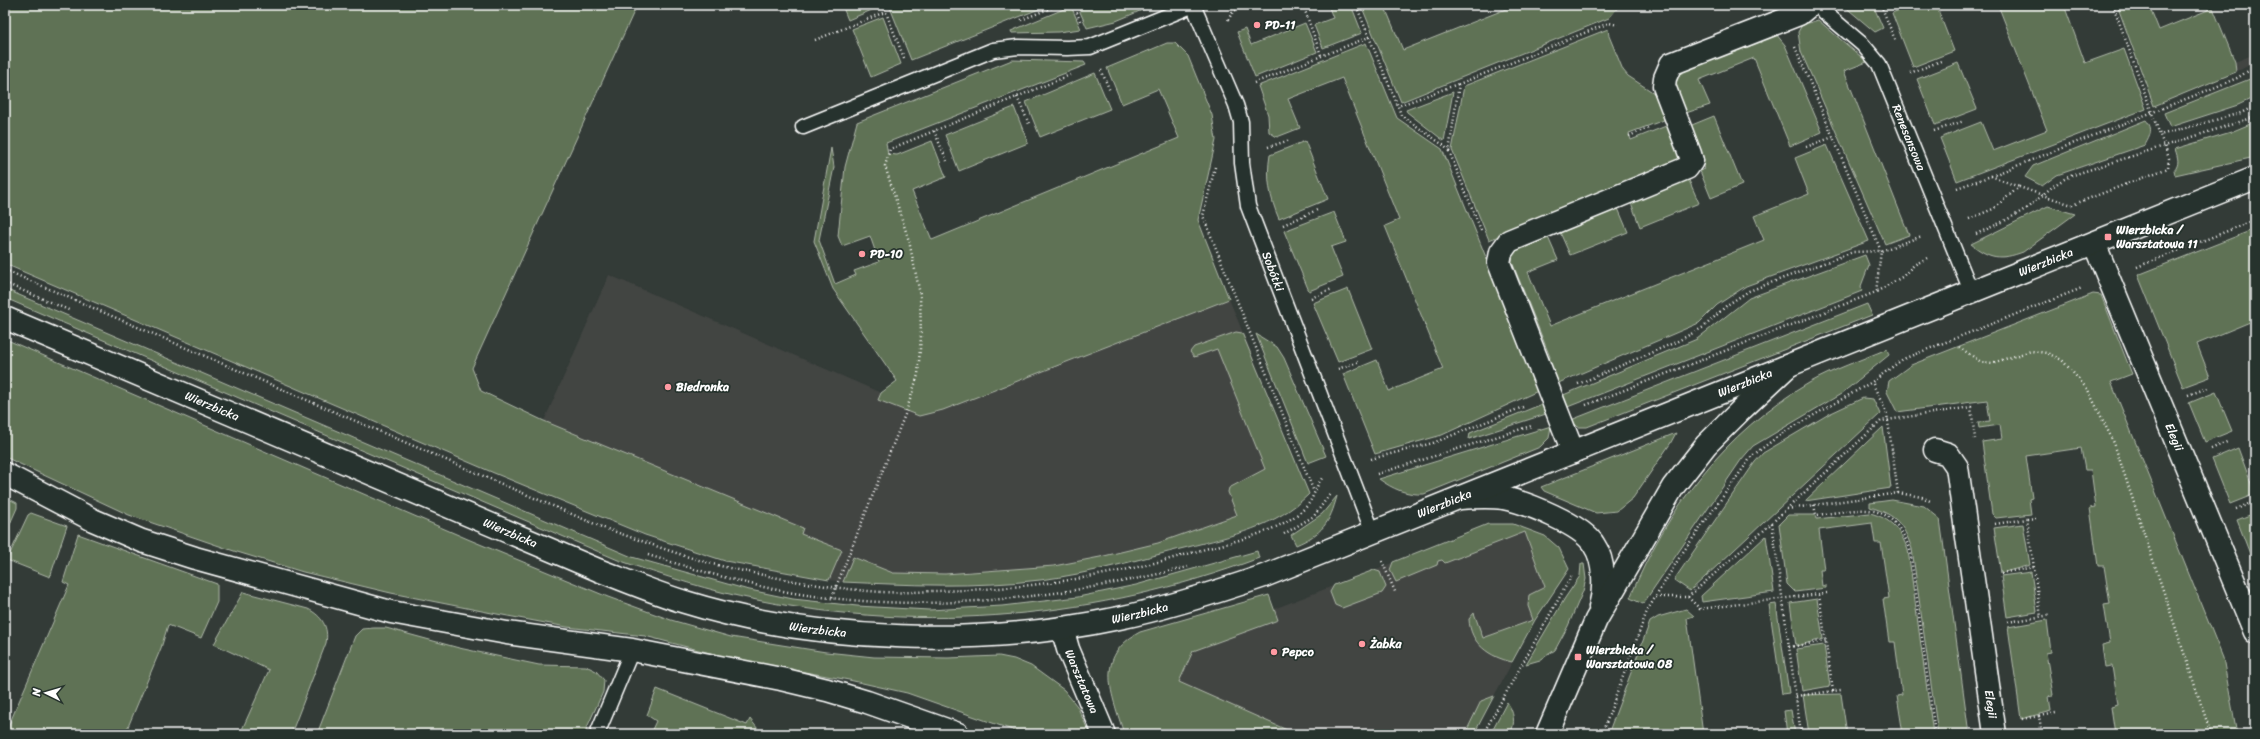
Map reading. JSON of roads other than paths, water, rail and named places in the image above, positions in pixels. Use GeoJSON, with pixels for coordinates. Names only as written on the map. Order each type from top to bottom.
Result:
{"type":"FeatureCollection","features":[{"type":"Feature","properties":{"kind":"street"},"geometry":{"type":"LineString","coordinates":[[1573,452],[1499,263],[1499,258],[1509,241],[1687,168],[1692,161],[1664,86],[1664,78],[1671,64],[1799,14],[1810,5]]}},
{"type":"Feature","properties":{"kind":"street","name":"Wierzbicka"},"geometry":{"type":"LineString","coordinates":[[5,318],[598,570],[686,602],[777,622],[880,635],[967,636],[1062,628],[1119,618],[1228,588],[1264,576],[2255,178]]}},
{"type":"Feature","properties":{"kind":"street","name":"Elegii"},"geometry":{"type":"LineString","coordinates":[[2094,243],[2255,632]]}},
{"type":"Feature","properties":{"kind":"street"},"geometry":{"type":"LineString","coordinates":[[1547,734],[1561,696],[1596,620],[1673,487],[1706,445],[1789,365]]}},
{"type":"Feature","properties":{"kind":"street","name":"Elegii"},"geometry":{"type":"LineString","coordinates":[[1935,450],[1948,454],[1957,467],[1995,734]]}},
{"type":"Feature","properties":{"kind":"street"},"geometry":{"type":"LineString","coordinates":[[5,474],[93,520],[142,541],[195,558],[391,612],[507,633],[632,650],[827,690],[958,734]]}},
{"type":"Feature","properties":{"kind":"street"},"geometry":{"type":"LineString","coordinates":[[1458,498],[1484,497],[1510,500],[1524,504],[1582,532],[1594,544],[1601,560],[1603,582],[1601,604],[1596,620]]}},
{"type":"Feature","properties":{"kind":"street","name":"Warsztatowa"},"geometry":{"type":"LineString","coordinates":[[1062,628],[1068,649],[1104,734]]}},
{"type":"Feature","properties":{"kind":"lane"},"geometry":{"type":"LineString","coordinates":[[803,127],[993,50],[1018,47],[1090,47],[1194,5]]}},
{"type":"Feature","properties":{"kind":"lane","name":"Sobótki"},"geometry":{"type":"LineString","coordinates":[[1194,5],[1236,105],[1241,122],[1242,163],[1248,206],[1373,533]]}},
{"type":"Feature","properties":{"kind":"lane","name":"Renesansowa"},"geometry":{"type":"LineString","coordinates":[[1816,5],[1863,45],[1879,64],[1971,292]]}},
{"type":"Feature","properties":{"kind":"lane"},"geometry":{"type":"LineString","coordinates":[[597,734],[632,650]]}},
{"type":"Feature","properties":{"kind":"place","name":"PD-11"},"geometry":{"type":"Point","coordinates":[1257,25]}},
{"type":"Feature","properties":{"kind":"place","name":"Wierzbicka / Warsztatowa 11"},"geometry":{"type":"Point","coordinates":[2108,237]}},
{"type":"Feature","properties":{"kind":"place","name":"PD-10"},"geometry":{"type":"Point","coordinates":[862,254]}},
{"type":"Feature","properties":{"kind":"place","name":"Biedronka"},"geometry":{"type":"Point","coordinates":[668,387]}},
{"type":"Feature","properties":{"kind":"place","name":"Żabka"},"geometry":{"type":"Point","coordinates":[1362,644]}},
{"type":"Feature","properties":{"kind":"place","name":"Pepco"},"geometry":{"type":"Point","coordinates":[1274,652]}},
{"type":"Feature","properties":{"kind":"place","name":"Wierzbicka / Warsztatowa 08"},"geometry":{"type":"Point","coordinates":[1578,657]}}]}
